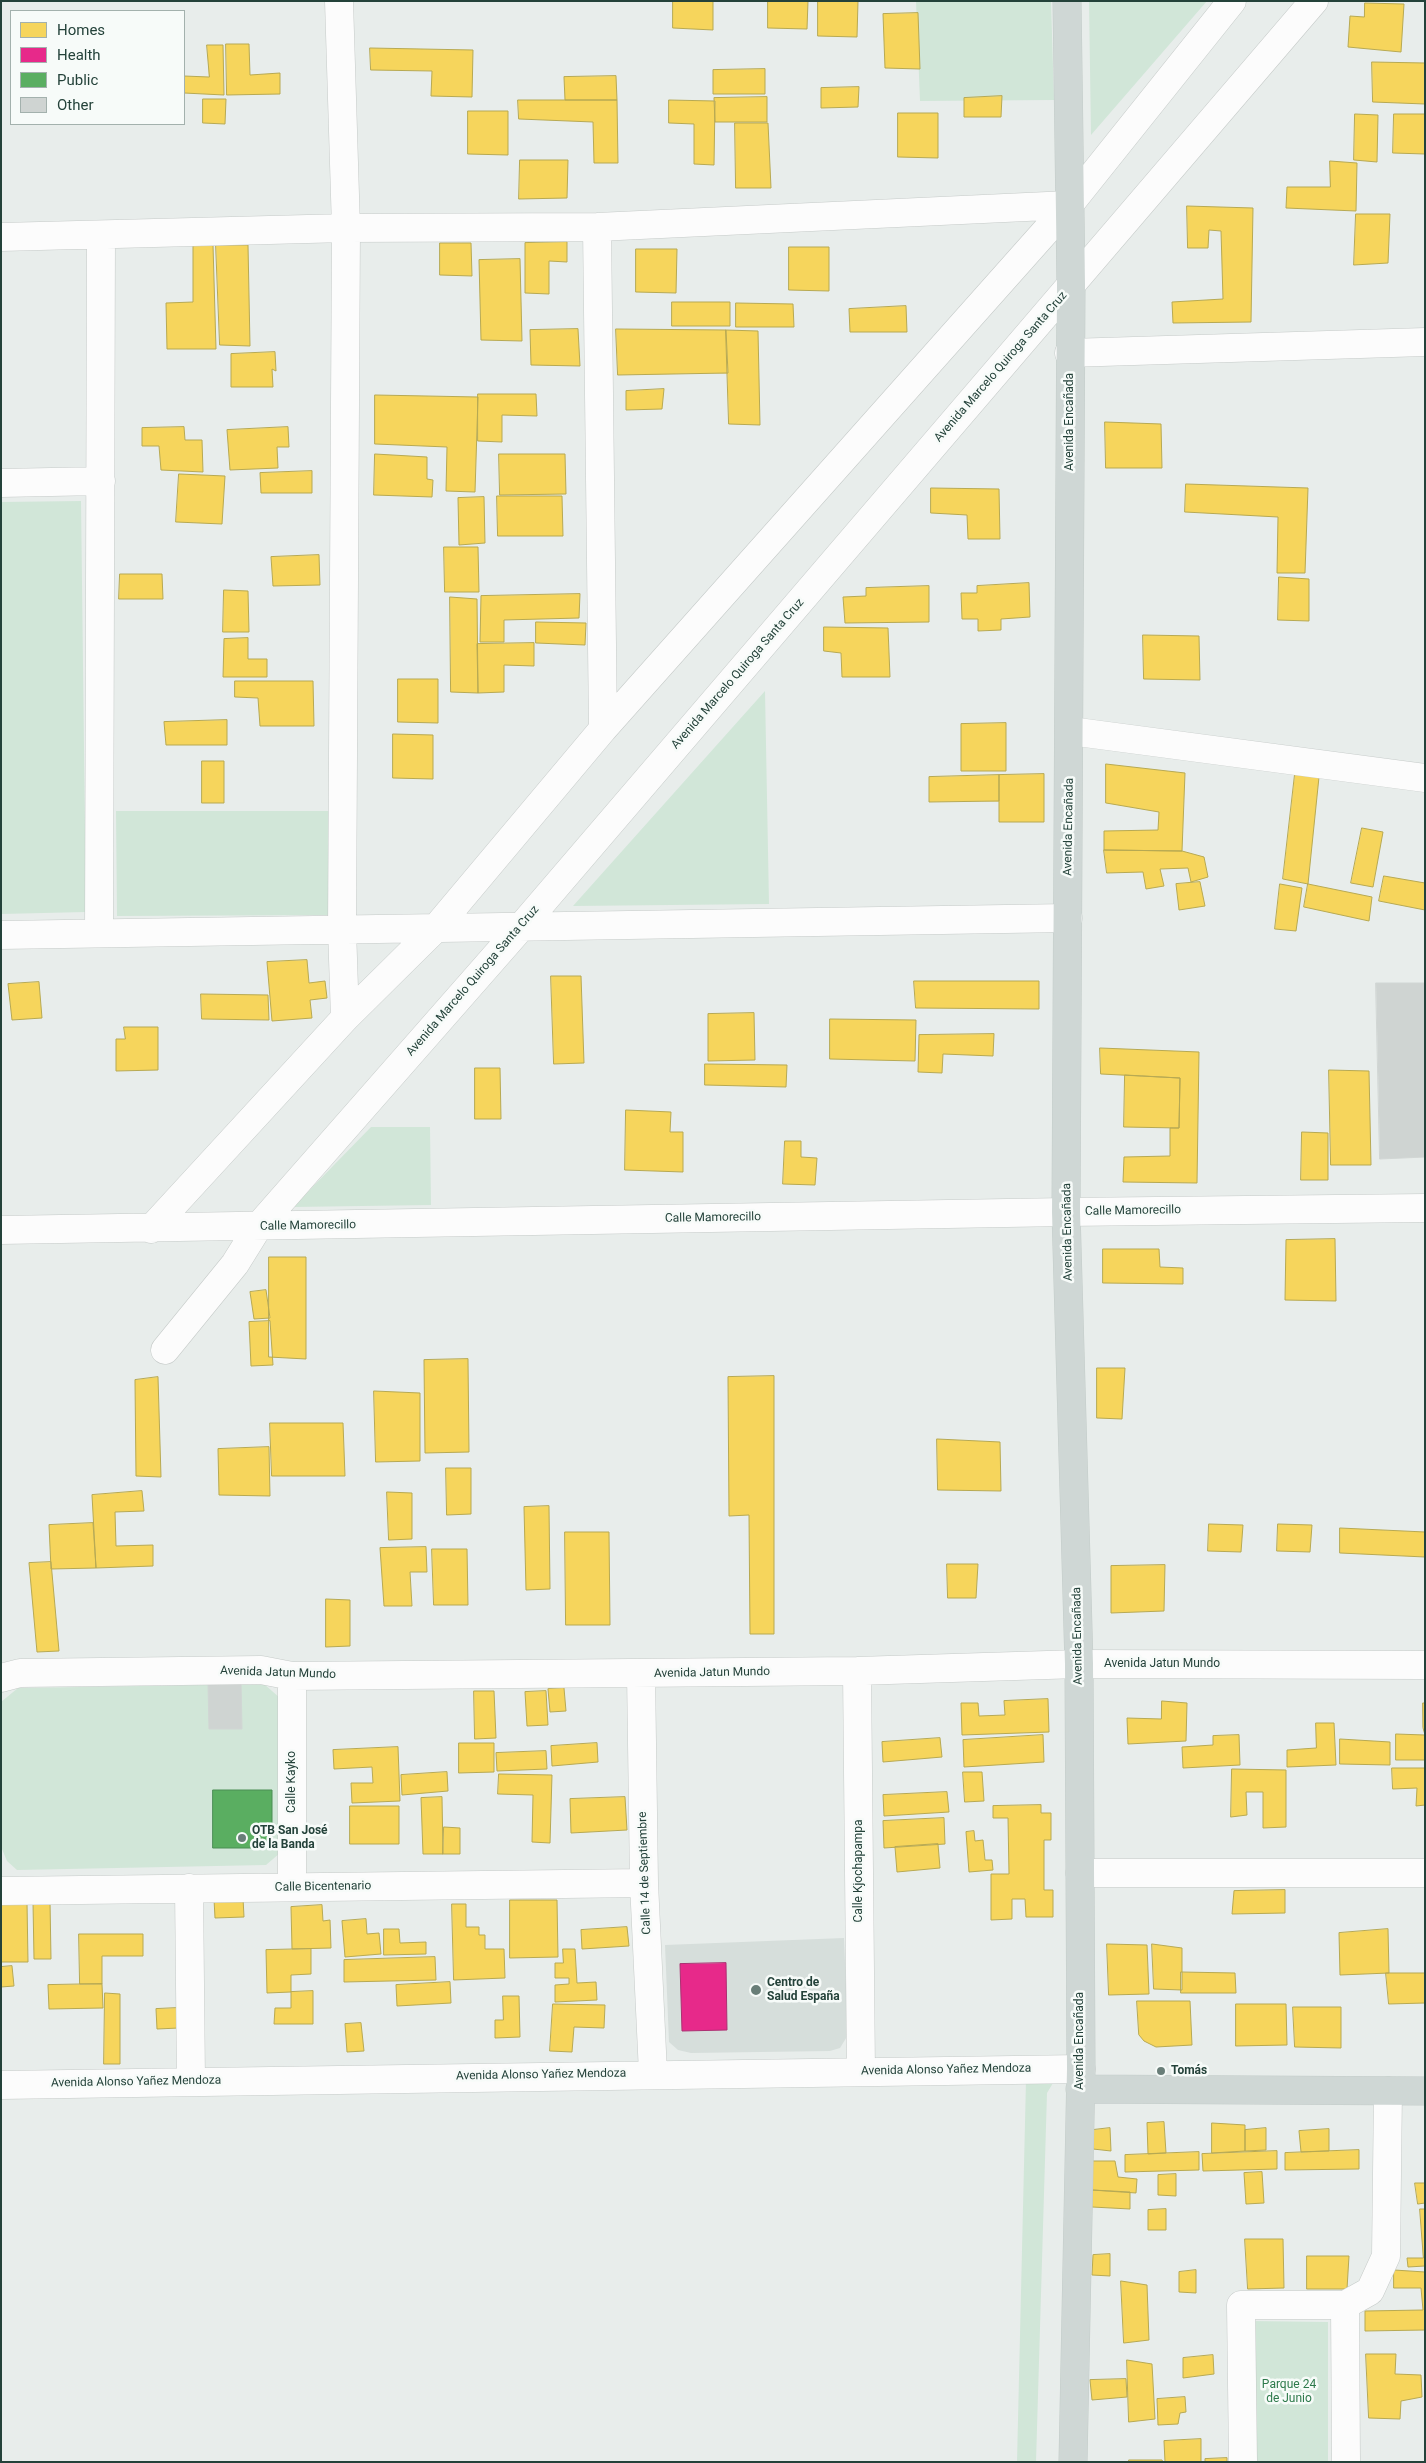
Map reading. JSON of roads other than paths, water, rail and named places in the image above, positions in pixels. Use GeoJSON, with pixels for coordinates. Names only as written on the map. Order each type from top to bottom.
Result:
{"type":"FeatureCollection","features":[{"type":"Feature","properties":{"kind":"main road","name":"Avenida Encañada"},"geometry":{"type":"LineString","coordinates":[[1067,1],[1071,285],[1069,353],[1070,731],[1066,1212],[1079,1664],[1080,1873],[1080,2079],[1073,2462]]}},
{"type":"Feature","properties":{"kind":"main road","name":"Avenida Alonso Yañez Mendoza"},"geometry":{"type":"LineString","coordinates":[[1080,2079],[1425,2091]]}},
{"type":"Feature","properties":{"kind":"street"},"geometry":{"type":"LineString","coordinates":[[339,1],[346,228],[342,930],[345,1018]]}},
{"type":"Feature","properties":{"kind":"street"},"geometry":{"type":"LineString","coordinates":[[151,1229],[345,1018],[436,928],[603,729],[1069,205],[1232,1]]}},
{"type":"Feature","properties":{"kind":"street","name":"Avenida Marcelo Quiroga Santa Cruz"},"geometry":{"type":"LineString","coordinates":[[165,1350],[236,1264],[258,1227],[522,926],[1314,1]]}},
{"type":"Feature","properties":{"kind":"street"},"geometry":{"type":"LineString","coordinates":[[1,237],[100,236],[346,228],[597,227],[1069,205]]}},
{"type":"Feature","properties":{"kind":"street"},"geometry":{"type":"LineString","coordinates":[[597,227],[603,729]]}},
{"type":"Feature","properties":{"kind":"street"},"geometry":{"type":"LineString","coordinates":[[99,933],[100,236]]}},
{"type":"Feature","properties":{"kind":"street"},"geometry":{"type":"LineString","coordinates":[[1069,353],[1425,342]]}},
{"type":"Feature","properties":{"kind":"street"},"geometry":{"type":"LineString","coordinates":[[1,483],[101,481]]}},
{"type":"Feature","properties":{"kind":"street"},"geometry":{"type":"LineString","coordinates":[[1070,731],[1425,778]]}},
{"type":"Feature","properties":{"kind":"street"},"geometry":{"type":"LineString","coordinates":[[1,935],[1068,918]]}},
{"type":"Feature","properties":{"kind":"street","name":"Calle Mamorecillo"},"geometry":{"type":"LineString","coordinates":[[1,1230],[151,1229],[1066,1212],[1425,1208]]}},
{"type":"Feature","properties":{"kind":"street","name":"Avenida Jatun Mundo"},"geometry":{"type":"LineString","coordinates":[[1,1678],[20,1673],[261,1670],[292,1676],[857,1671],[1079,1664],[1425,1665]]}},
{"type":"Feature","properties":{"kind":"street","name":"Calle Kjochapampa"},"geometry":{"type":"LineString","coordinates":[[857,1671],[860,2072]]}},
{"type":"Feature","properties":{"kind":"street","name":"Calle 14 de Septiembre"},"geometry":{"type":"LineString","coordinates":[[641,1673],[644,1883],[653,2073]]}},
{"type":"Feature","properties":{"kind":"street","name":"Calle Kayko"},"geometry":{"type":"LineString","coordinates":[[292,1676],[292,1888]]}},
{"type":"Feature","properties":{"kind":"street"},"geometry":{"type":"LineString","coordinates":[[1080,1873],[1425,1873]]}},
{"type":"Feature","properties":{"kind":"street","name":"Calle Bicentenario"},"geometry":{"type":"LineString","coordinates":[[1,1891],[644,1883]]}},
{"type":"Feature","properties":{"kind":"street"},"geometry":{"type":"LineString","coordinates":[[189,1888],[191,2081]]}},
{"type":"Feature","properties":{"kind":"street","name":"Avenida Alonso Yañez Mendoza"},"geometry":{"type":"LineString","coordinates":[[1,2085],[653,2073],[860,2072],[1080,2079]]}},
{"type":"Feature","properties":{"kind":"street"},"geometry":{"type":"LineString","coordinates":[[1243,2462],[1241,2305],[1345,2305],[1370,2291],[1386,2256],[1388,2091]]}},
{"type":"Feature","properties":{"kind":"street"},"geometry":{"type":"LineString","coordinates":[[1345,2305],[1346,2462]]}},
{"type":"Feature","properties":{"kind":"place","name":"OTB San José de la Banda"},"geometry":{"type":"Point","coordinates":[242,1838]}},
{"type":"Feature","properties":{"kind":"place","name":"Centro de Salud España"},"geometry":{"type":"Point","coordinates":[756,1990]}},
{"type":"Feature","properties":{"kind":"place","name":"Tomás"},"geometry":{"type":"Point","coordinates":[1161,2071]}},
{"type":"Feature","properties":{"kind":"park label","name":"Parque 24 de Junio"},"geometry":{"type":"Point","coordinates":[1289,2392]}}]}
